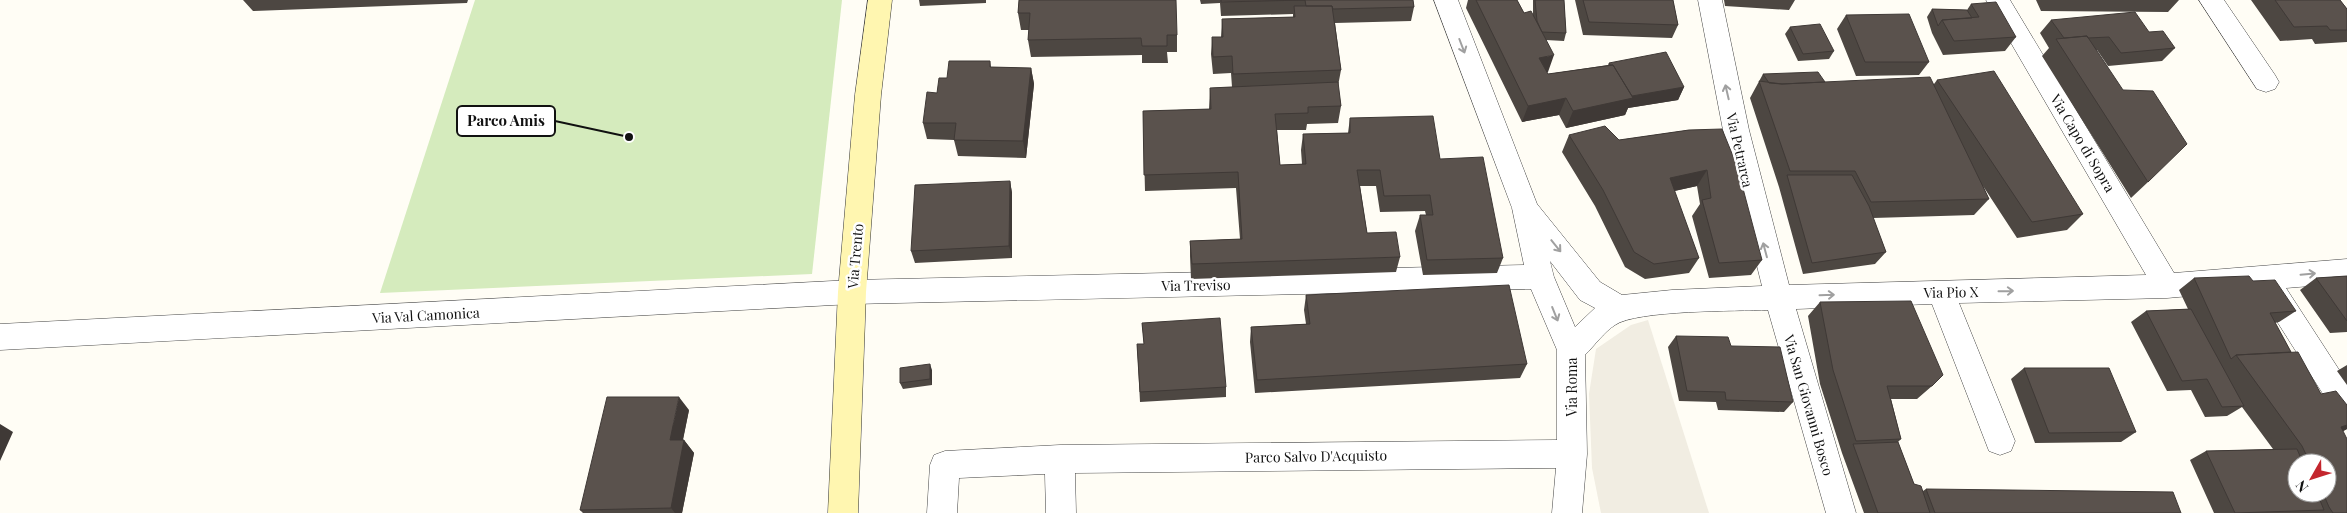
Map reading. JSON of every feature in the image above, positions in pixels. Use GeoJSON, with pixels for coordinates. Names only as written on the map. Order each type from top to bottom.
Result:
{"type":"FeatureCollection","features":[{"type":"Feature","properties":{"kind":"street","name":"Via Trento"},"geometry":{"type":"LineString","coordinates":[[843,513],[852,292],[868,94],[880,0]]}},
{"type":"Feature","properties":{"kind":"street","name":"Via Roma"},"geometry":{"type":"LineString","coordinates":[[1446,0],[1525,208],[1540,277],[1571,350],[1572,454],[1567,513]]}},
{"type":"Feature","properties":{"kind":"street","name":"Via Petrarca"},"geometry":{"type":"LineString","coordinates":[[1710,0],[1727,93],[1751,198],[1778,297]]}},
{"type":"Feature","properties":{"kind":"street","name":"Via Capo di Sopra"},"geometry":{"type":"LineString","coordinates":[[1998,0],[2167,286]]}},
{"type":"Feature","properties":{"kind":"street"},"geometry":{"type":"LineString","coordinates":[[2211,0],[2266,82]]}},
{"type":"Feature","properties":{"kind":"street","name":"Via Roma"},"geometry":{"type":"LineString","coordinates":[[1525,208],[1590,291],[1621,308]]}},
{"type":"Feature","properties":{"kind":"street","name":"Via Pio X"},"geometry":{"type":"LineString","coordinates":[[1571,350],[1605,316],[1621,308],[1672,302],[1778,297],[2167,286],[2347,271]]}},
{"type":"Feature","properties":{"kind":"street","name":"Via Treviso"},"geometry":{"type":"LineString","coordinates":[[852,292],[1540,277]]}},
{"type":"Feature","properties":{"kind":"street"},"geometry":{"type":"LineString","coordinates":[[2264,278],[2347,407]]}},
{"type":"Feature","properties":{"kind":"street","name":"Via Val Camonica"},"geometry":{"type":"LineString","coordinates":[[0,337],[852,292]]}},
{"type":"Feature","properties":{"kind":"street"},"geometry":{"type":"LineString","coordinates":[[1941,292],[2000,441]]}},
{"type":"Feature","properties":{"kind":"street","name":"Via San Giovanni Bosco"},"geometry":{"type":"LineString","coordinates":[[1778,297],[1841,513]]}},
{"type":"Feature","properties":{"kind":"street","name":"Parco Salvo D'Acquisto"},"geometry":{"type":"LineString","coordinates":[[942,513],[944,465],[1060,460],[1572,454]]}},
{"type":"Feature","properties":{"kind":"street"},"geometry":{"type":"LineString","coordinates":[[1060,460],[1061,513]]}},
{"type":"Feature","properties":{"kind":"green space"},"geometry":{"type":"Polygon","coordinates":[[[475,0],[842,0],[812,274],[380,293],[475,0]]]}},
{"type":"Feature","properties":{"kind":"shaded area"},"geometry":{"type":"Polygon","coordinates":[[[1648,320],[1709,513],[1601,513],[1592,468],[1589,394],[1596,349],[1631,325],[1648,320]]]}},
{"type":"Feature","properties":{"kind":"building"},"geometry":{"type":"Polygon","coordinates":[[[1019,0],[1176,0],[1177,35],[1167,35],[1167,46],[1142,46],[1141,38],[1028,40],[1030,13],[1018,13],[1019,0]]]}},
{"type":"Feature","properties":{"kind":"building"},"geometry":{"type":"Polygon","coordinates":[[[1221,0],[1305,0],[1221,2],[1221,0]]]}},
{"type":"Feature","properties":{"kind":"building"},"geometry":{"type":"Polygon","coordinates":[[[1305,0],[1413,0],[1414,7],[1333,9],[1332,6],[1306,6],[1305,0]]]}},
{"type":"Feature","properties":{"kind":"building"},"geometry":{"type":"Polygon","coordinates":[[[1476,0],[1517,0],[1524,13],[1531,11],[1554,55],[1539,58],[1548,74],[1613,65],[1633,98],[1573,111],[1566,98],[1528,106],[1476,0]]]}},
{"type":"Feature","properties":{"kind":"building"},"geometry":{"type":"Polygon","coordinates":[[[1535,0],[1564,0],[1566,33],[1542,32],[1537,21],[1535,0]]]}},
{"type":"Feature","properties":{"kind":"building"},"geometry":{"type":"Polygon","coordinates":[[[1583,0],[1673,0],[1678,25],[1589,22],[1583,0]]]}},
{"type":"Feature","properties":{"kind":"building"},"geometry":{"type":"Polygon","coordinates":[[[2275,0],[2340,0],[2347,9],[2347,30],[2330,30],[2327,26],[2294,27],[2275,0]]]}},
{"type":"Feature","properties":{"kind":"building"},"geometry":{"type":"Polygon","coordinates":[[[1996,2],[2016,37],[1954,41],[1942,20],[1979,17],[1971,4],[1996,2]]]}},
{"type":"Feature","properties":{"kind":"building"},"geometry":{"type":"Polygon","coordinates":[[[1294,6],[1332,6],[1341,70],[1233,74],[1232,56],[1213,57],[1212,37],[1223,37],[1222,19],[1295,17],[1294,6]]]}},
{"type":"Feature","properties":{"kind":"building"},"geometry":{"type":"Polygon","coordinates":[[[1932,9],[1967,10],[1972,18],[1942,20],[1938,26],[1932,9]]]}},
{"type":"Feature","properties":{"kind":"building"},"geometry":{"type":"Polygon","coordinates":[[[2135,12],[2149,32],[2163,31],[2175,48],[2121,53],[2109,37],[2064,38],[2051,20],[2135,12]]]}},
{"type":"Feature","properties":{"kind":"building"},"geometry":{"type":"Polygon","coordinates":[[[1909,14],[1929,62],[1865,62],[1846,15],[1909,14]]]}},
{"type":"Feature","properties":{"kind":"building"},"geometry":{"type":"Polygon","coordinates":[[[1820,24],[1834,51],[1803,54],[1790,27],[1820,24]]]}},
{"type":"Feature","properties":{"kind":"building"},"geometry":{"type":"Polygon","coordinates":[[[2087,36],[2123,90],[2153,91],[2187,144],[2148,182],[2056,39],[2087,36]]]}},
{"type":"Feature","properties":{"kind":"building"},"geometry":{"type":"Polygon","coordinates":[[[1666,52],[1684,87],[1632,96],[1613,65],[1609,63],[1666,52]]]}},
{"type":"Feature","properties":{"kind":"building"},"geometry":{"type":"Polygon","coordinates":[[[949,61],[990,61],[990,67],[1031,68],[1023,141],[954,140],[956,123],[923,123],[927,92],[937,93],[939,78],[947,78],[949,61]]]}},
{"type":"Feature","properties":{"kind":"building"},"geometry":{"type":"Polygon","coordinates":[[[1994,71],[2083,214],[2032,222],[1937,80],[1994,71]]]}},
{"type":"Feature","properties":{"kind":"building"},"geometry":{"type":"Polygon","coordinates":[[[1818,72],[1825,82],[1769,83],[1763,74],[1818,72]]]}},
{"type":"Feature","properties":{"kind":"building"},"geometry":{"type":"Polygon","coordinates":[[[1930,77],[1989,199],[1871,202],[1855,171],[1790,171],[1759,81],[1782,84],[1930,77]]]}},
{"type":"Feature","properties":{"kind":"building"},"geometry":{"type":"Polygon","coordinates":[[[1338,82],[1341,106],[1308,107],[1308,113],[1275,114],[1280,165],[1306,164],[1303,134],[1350,133],[1350,118],[1433,116],[1440,159],[1483,157],[1503,258],[1427,260],[1420,215],[1433,215],[1430,195],[1384,196],[1380,170],[1357,170],[1367,233],[1396,232],[1400,257],[1192,264],[1190,241],[1242,239],[1238,172],[1144,175],[1143,111],[1211,109],[1210,88],[1338,82]]]}},
{"type":"Feature","properties":{"kind":"building"},"geometry":{"type":"Polygon","coordinates":[[[1605,126],[1619,140],[1689,130],[1722,129],[1737,166],[1762,260],[1719,263],[1702,200],[1711,198],[1707,170],[1670,178],[1699,258],[1654,264],[1634,252],[1603,190],[1569,135],[1605,126]]]}},
{"type":"Feature","properties":{"kind":"building"},"geometry":{"type":"Polygon","coordinates":[[[1787,175],[1852,175],[1869,206],[1886,252],[1812,263],[1787,175]]]}},
{"type":"Feature","properties":{"kind":"building"},"geometry":{"type":"Polygon","coordinates":[[[1010,181],[1009,246],[911,251],[915,185],[1010,181]]]}},
{"type":"Feature","properties":{"kind":"building"},"geometry":{"type":"Polygon","coordinates":[[[2249,276],[2253,281],[2275,280],[2296,311],[2270,313],[2291,352],[2236,355],[2231,359],[2194,278],[2249,276]]]}},
{"type":"Feature","properties":{"kind":"building"},"geometry":{"type":"Polygon","coordinates":[[[2347,276],[2347,321],[2316,278],[2347,276]]]}},
{"type":"Feature","properties":{"kind":"building"},"geometry":{"type":"Polygon","coordinates":[[[1509,285],[1527,364],[1257,380],[1251,327],[1310,324],[1306,295],[1509,285]]]}},
{"type":"Feature","properties":{"kind":"building"},"geometry":{"type":"Polygon","coordinates":[[[1911,301],[1943,375],[1932,386],[1887,386],[1901,439],[1856,441],[1833,370],[1820,302],[1911,301]]]}},
{"type":"Feature","properties":{"kind":"building"},"geometry":{"type":"Polygon","coordinates":[[[2191,309],[2244,406],[2222,407],[2207,379],[2182,381],[2146,311],[2191,309]]]}},
{"type":"Feature","properties":{"kind":"building"},"geometry":{"type":"Polygon","coordinates":[[[1220,318],[1226,387],[1140,392],[1137,344],[1144,344],[1142,323],[1220,318]]]}},
{"type":"Feature","properties":{"kind":"building"},"geometry":{"type":"Polygon","coordinates":[[[1676,336],[1728,337],[1731,346],[1780,347],[1793,402],[1726,400],[1725,392],[1687,391],[1676,336]]]}},
{"type":"Feature","properties":{"kind":"building"},"geometry":{"type":"Polygon","coordinates":[[[2298,352],[2321,394],[2336,391],[2347,405],[2347,425],[2341,427],[2347,439],[2347,513],[2333,513],[2327,503],[2337,503],[2337,453],[2305,453],[2236,355],[2298,352]]]}},
{"type":"Feature","properties":{"kind":"building"},"geometry":{"type":"Polygon","coordinates":[[[930,364],[930,379],[900,383],[900,368],[930,364]]]}},
{"type":"Feature","properties":{"kind":"building"},"geometry":{"type":"Polygon","coordinates":[[[2024,368],[2109,368],[2136,432],[2049,433],[2024,368]]]}},
{"type":"Feature","properties":{"kind":"building"},"geometry":{"type":"Polygon","coordinates":[[[607,397],[679,397],[670,440],[684,440],[671,508],[580,510],[607,397]]]}},
{"type":"Feature","properties":{"kind":"building"},"geometry":{"type":"Polygon","coordinates":[[[1898,442],[1914,484],[1921,486],[1930,513],[1878,513],[1853,444],[1898,442]]]}},
{"type":"Feature","properties":{"kind":"building"},"geometry":{"type":"Polygon","coordinates":[[[2297,449],[2299,453],[2287,453],[2287,503],[2321,503],[2324,510],[2235,513],[2206,451],[2297,449]]]}},
{"type":"Feature","properties":{"kind":"building"},"geometry":{"type":"Polygon","coordinates":[[[1926,489],[2173,492],[2181,513],[1935,513],[1926,489]]]}},
{"type":"Feature","properties":{"kind":"place","name":"Parco Amis"},"geometry":{"type":"Point","coordinates":[629,137]}}]}
